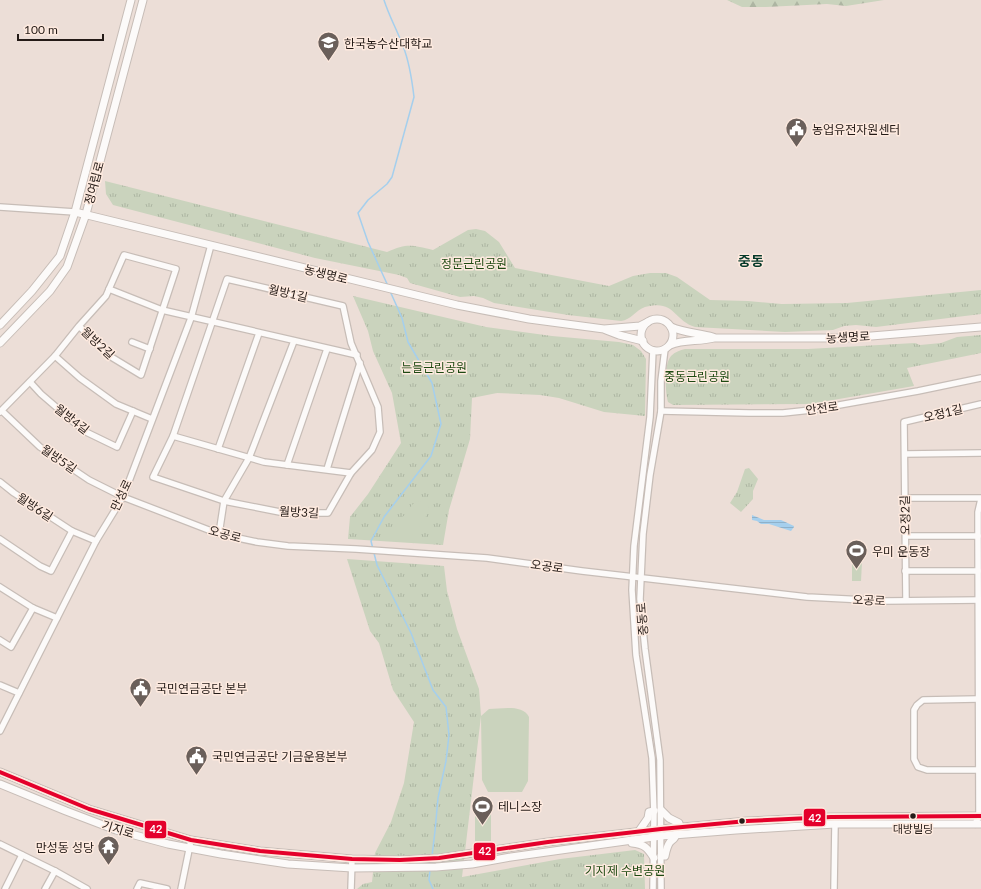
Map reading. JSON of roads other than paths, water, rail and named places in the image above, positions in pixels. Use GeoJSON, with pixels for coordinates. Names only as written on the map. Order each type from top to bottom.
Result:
{"type":"FeatureCollection","features":[{"type":"Feature","properties":{"kind":"street","name":"정여립로"},"geometry":{"type":"LineString","coordinates":[[0,325],[32,291],[60,256],[75,212],[131,0]]}},
{"type":"Feature","properties":{"kind":"street","name":"정여립로"},"geometry":{"type":"LineString","coordinates":[[0,343],[50,291],[67,268],[86,214],[143,0]]}},
{"type":"Feature","properties":{"kind":"street","name":"농생명로"},"geometry":{"type":"LineString","coordinates":[[0,207],[86,214],[372,286],[457,305],[529,319],[604,329]]}},
{"type":"Feature","properties":{"kind":"street","name":"만성로"},"geometry":{"type":"LineString","coordinates":[[0,731],[96,541],[122,497],[191,318],[211,245]]}},
{"type":"Feature","properties":{"kind":"street","name":"월방2길"},"geometry":{"type":"LineString","coordinates":[[124,254],[176,269],[162,310],[141,375],[108,355],[79,326],[106,296],[124,254]]}},
{"type":"Feature","properties":{"kind":"street","name":"월방1길"},"geometry":{"type":"LineString","coordinates":[[191,382],[226,279],[343,306],[351,343],[378,407],[380,432]]}},
{"type":"Feature","properties":{"kind":"street"},"geometry":{"type":"LineString","coordinates":[[110,289],[162,310],[191,318],[356,356]]}},
{"type":"Feature","properties":{"kind":"street"},"geometry":{"type":"LineString","coordinates":[[604,329],[640,326],[653,320],[663,320],[671,327],[680,331],[692,334],[703,334],[714,338]]}},
{"type":"Feature","properties":{"kind":"street"},"geometry":{"type":"LineString","coordinates":[[648,322],[642,330],[643,341],[648,348],[657,351],[685,341],[714,338]]}},
{"type":"Feature","properties":{"kind":"street"},"geometry":{"type":"LineString","coordinates":[[30,382],[55,356],[79,326]]}},
{"type":"Feature","properties":{"kind":"street"},"geometry":{"type":"LineString","coordinates":[[667,347],[673,340],[673,332],[671,327]]}},
{"type":"Feature","properties":{"kind":"street","name":"농생명로"},"geometry":{"type":"LineString","coordinates":[[714,338],[847,338],[981,327]]}},
{"type":"Feature","properties":{"kind":"street"},"geometry":{"type":"LineString","coordinates":[[604,329],[619,335],[643,341]]}},
{"type":"Feature","properties":{"kind":"street"},"geometry":{"type":"LineString","coordinates":[[218,449],[259,333]]}},
{"type":"Feature","properties":{"kind":"street"},"geometry":{"type":"LineString","coordinates":[[219,534],[224,501],[249,458],[294,341]]}},
{"type":"Feature","properties":{"kind":"street"},"geometry":{"type":"LineString","coordinates":[[132,342],[150,349]]}},
{"type":"Feature","properties":{"kind":"street","name":"중동로"},"geometry":{"type":"LineString","coordinates":[[653,889],[657,857],[657,811],[660,760],[640,607],[642,534],[646,499],[661,411],[661,381],[667,347]]}},
{"type":"Feature","properties":{"kind":"street"},"geometry":{"type":"LineString","coordinates":[[286,465],[327,349]]}},
{"type":"Feature","properties":{"kind":"street","name":"중동로"},"geometry":{"type":"LineString","coordinates":[[653,350],[649,424],[637,513],[632,577],[632,610],[652,758],[657,811]]}},
{"type":"Feature","properties":{"kind":"street"},"geometry":{"type":"LineString","coordinates":[[55,356],[80,378],[116,404],[152,419]]}},
{"type":"Feature","properties":{"kind":"street"},"geometry":{"type":"LineString","coordinates":[[327,469],[360,363]]}},
{"type":"Feature","properties":{"kind":"street","name":"안전로"},"geometry":{"type":"LineString","coordinates":[[661,411],[753,413],[811,410],[862,402],[981,378]]}},
{"type":"Feature","properties":{"kind":"street","name":"월방4길"},"geometry":{"type":"LineString","coordinates":[[30,382],[41,394],[84,431],[117,447],[132,411]]}},
{"type":"Feature","properties":{"kind":"street","name":"월방5길"},"geometry":{"type":"LineString","coordinates":[[30,382],[1,412],[40,447],[89,480],[122,497]]}},
{"type":"Feature","properties":{"kind":"street","name":"월방3길"},"geometry":{"type":"LineString","coordinates":[[191,382],[173,436],[153,477],[224,501],[285,512],[328,513],[351,473],[372,450],[380,432]]}},
{"type":"Feature","properties":{"kind":"street","name":"오정1길"},"geometry":{"type":"LineString","coordinates":[[904,422],[981,404]]}},
{"type":"Feature","properties":{"kind":"street","name":"오정2길"},"geometry":{"type":"LineString","coordinates":[[904,422],[906,600]]}},
{"type":"Feature","properties":{"kind":"street"},"geometry":{"type":"LineString","coordinates":[[173,436],[264,462],[351,473]]}},
{"type":"Feature","properties":{"kind":"street"},"geometry":{"type":"LineString","coordinates":[[905,454],[981,454]]}},
{"type":"Feature","properties":{"kind":"street","name":"월방6길"},"geometry":{"type":"LineString","coordinates":[[0,482],[14,494],[72,531],[96,541]]}},
{"type":"Feature","properties":{"kind":"street","name":"오공로"},"geometry":{"type":"LineString","coordinates":[[122,497],[219,534],[257,542],[288,546],[487,558],[632,577],[807,597],[885,601],[980,600]]}},
{"type":"Feature","properties":{"kind":"street"},"geometry":{"type":"LineString","coordinates":[[905,498],[981,498],[978,512],[978,571],[980,600],[978,699],[980,816],[978,824]]}},
{"type":"Feature","properties":{"kind":"street"},"geometry":{"type":"LineString","coordinates":[[0,539],[40,566],[51,571],[72,531]]}},
{"type":"Feature","properties":{"kind":"street"},"geometry":{"type":"LineString","coordinates":[[906,536],[978,536]]}},
{"type":"Feature","properties":{"kind":"street"},"geometry":{"type":"LineString","coordinates":[[905,571],[978,571]]}},
{"type":"Feature","properties":{"kind":"street"},"geometry":{"type":"LineString","coordinates":[[0,587],[33,608],[57,618]]}},
{"type":"Feature","properties":{"kind":"street"},"geometry":{"type":"LineString","coordinates":[[0,640],[11,647],[33,608]]}},
{"type":"Feature","properties":{"kind":"street"},"geometry":{"type":"LineString","coordinates":[[0,685],[19,693]]}},
{"type":"Feature","properties":{"kind":"street"},"geometry":{"type":"LineString","coordinates":[[978,699],[924,700],[917,705],[914,710],[914,759],[918,767],[927,770],[980,770]]}},
{"type":"Feature","properties":{"kind":"street","name":"기지로"},"geometry":{"type":"LineString","coordinates":[[0,772],[89,809],[191,840],[260,851],[352,859],[439,858],[537,843],[639,831],[676,834],[835,824],[978,824]]}},
{"type":"Feature","properties":{"kind":"street","name":"기지로"},"geometry":{"type":"LineString","coordinates":[[0,784],[116,830],[190,848],[288,864],[352,868],[436,867],[472,864],[632,840],[680,827],[747,821],[831,816],[980,816]]}},
{"type":"Feature","properties":{"kind":"street"},"geometry":{"type":"LineString","coordinates":[[639,831],[648,818],[649,812],[657,811],[679,823],[680,827]]}},
{"type":"Feature","properties":{"kind":"street"},"geometry":{"type":"LineString","coordinates":[[834,889],[835,824]]}},
{"type":"Feature","properties":{"kind":"street"},"geometry":{"type":"LineString","coordinates":[[632,840],[632,843],[638,843],[650,850],[657,857],[665,856],[669,843],[676,838],[676,834]]}},
{"type":"Feature","properties":{"kind":"street"},"geometry":{"type":"LineString","coordinates":[[181,889],[191,840]]}},
{"type":"Feature","properties":{"kind":"street"},"geometry":{"type":"LineString","coordinates":[[0,844],[55,871],[86,889]]}},
{"type":"Feature","properties":{"kind":"street"},"geometry":{"type":"LineString","coordinates":[[5,889],[22,855]]}},
{"type":"Feature","properties":{"kind":"street","name":"중동로"},"geometry":{"type":"LineString","coordinates":[[657,857],[661,889]]}},
{"type":"Feature","properties":{"kind":"street"},"geometry":{"type":"LineString","coordinates":[[350,889],[352,859]]}},
{"type":"Feature","properties":{"kind":"street"},"geometry":{"type":"LineString","coordinates":[[45,889],[55,871]]}},
{"type":"Feature","properties":{"kind":"street"},"geometry":{"type":"LineString","coordinates":[[138,889],[140,882],[167,889]]}},
{"type":"Feature","properties":{"kind":"water"},"geometry":{"type":"Polygon","coordinates":[[[752,515],[764,520],[781,520],[794,527],[791,531],[769,524],[761,524],[752,520],[752,515]]]}},
{"type":"Feature","properties":{"kind":"waterway"},"geometry":{"type":"LineString","coordinates":[[384,0],[405,52],[414,97],[392,177],[387,184],[368,200],[358,213],[368,242],[388,286]]}},
{"type":"Feature","properties":{"kind":"waterway"},"geometry":{"type":"LineString","coordinates":[[390,291],[402,318],[408,342],[432,383],[441,424],[431,456],[384,517],[371,541],[377,565],[411,633],[433,690],[446,707],[449,735],[446,761],[438,798],[432,856]]}},
{"type":"Feature","properties":{"kind":"waterway"},"geometry":{"type":"LineString","coordinates":[[430,870],[429,880],[433,889]]}},
{"type":"Feature","properties":{"kind":"place","name":"한국농수산대학교"},"geometry":{"type":"Point","coordinates":[328,62]}},
{"type":"Feature","properties":{"kind":"place","name":"농업유전자원센터"},"geometry":{"type":"Point","coordinates":[797,148]}},
{"type":"Feature","properties":{"kind":"place","name":"우미 운동장"},"geometry":{"type":"Point","coordinates":[857,570]}},
{"type":"Feature","properties":{"kind":"place","name":"국민연금공단 본부"},"geometry":{"type":"Point","coordinates":[141,708]}},
{"type":"Feature","properties":{"kind":"place","name":"국민연금공단 기금운용본부"},"geometry":{"type":"Point","coordinates":[197,776]}},
{"type":"Feature","properties":{"kind":"place","name":"대방빌딩"},"geometry":{"type":"Point","coordinates":[913,816]}},
{"type":"Feature","properties":{"kind":"place","name":"테니스장"},"geometry":{"type":"Point","coordinates":[483,826]}},
{"type":"Feature","properties":{"kind":"place","name":"만성동 성당"},"geometry":{"type":"Point","coordinates":[109,866]}},
{"type":"Feature","properties":{"kind":"district","name":"중동"},"geometry":{"type":"Point","coordinates":[751,260]}},
{"type":"Feature","properties":{"kind":"park label","name":"정문근린공원"},"geometry":{"type":"Point","coordinates":[474,263]}},
{"type":"Feature","properties":{"kind":"park label","name":"는들근린공원"},"geometry":{"type":"Point","coordinates":[434,367]}},
{"type":"Feature","properties":{"kind":"park label","name":"중동근린공원"},"geometry":{"type":"Point","coordinates":[697,376]}},
{"type":"Feature","properties":{"kind":"park label","name":"기지제 수변공원"},"geometry":{"type":"Point","coordinates":[625,870]}}]}
